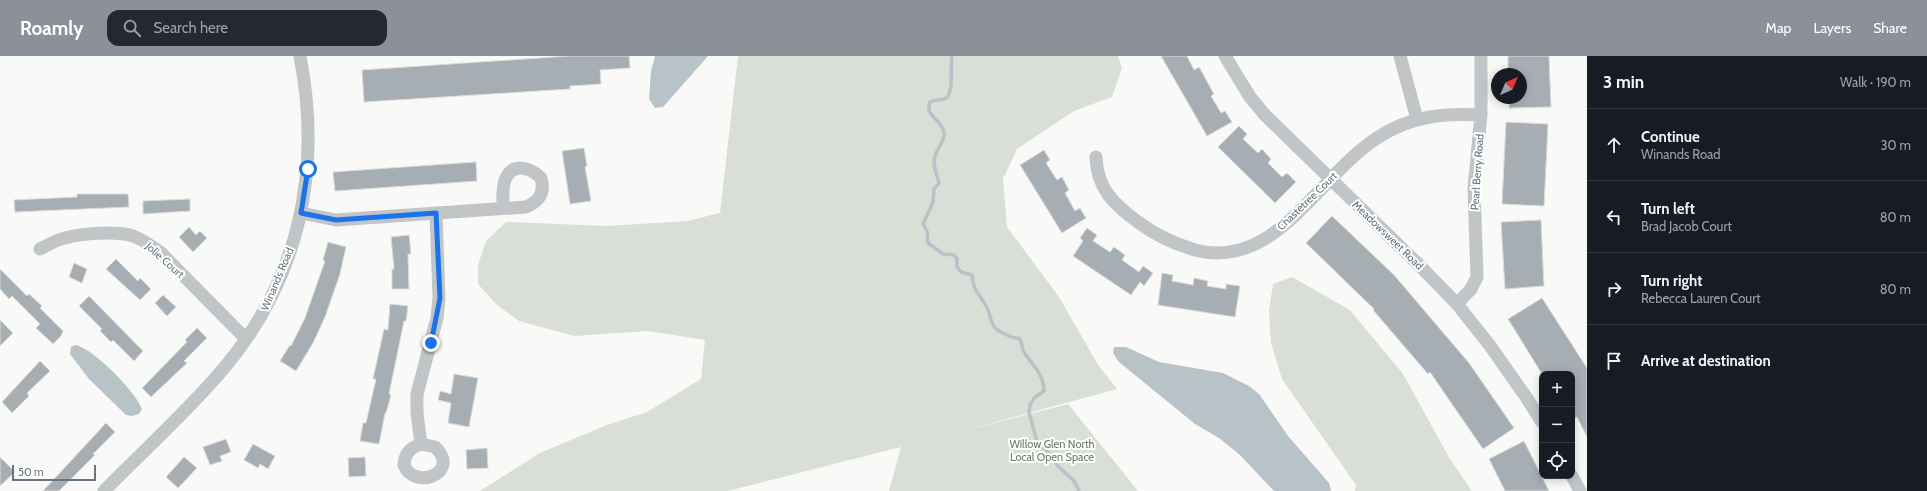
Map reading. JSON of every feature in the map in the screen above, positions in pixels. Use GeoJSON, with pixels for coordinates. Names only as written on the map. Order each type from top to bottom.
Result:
{"type":"FeatureCollection","features":[{"type":"Feature","properties":{"kind":"street","name":"Winands Road"},"geometry":{"type":"LineString","coordinates":[[104,491],[212,382],[246,339],[277,286],[297,230],[308,169],[309,138],[305,83],[300,56]]}},
{"type":"Feature","properties":{"kind":"street","name":"Meadowsweet Road"},"geometry":{"type":"LineString","coordinates":[[1225,56],[1237,78],[1255,103],[1457,304],[1495,353],[1539,417]]}},
{"type":"Feature","properties":{"kind":"street"},"geometry":{"type":"LineString","coordinates":[[1400,56],[1417,119]]}},
{"type":"Feature","properties":{"kind":"street","name":"Pearl Berry Road"},"geometry":{"type":"LineString","coordinates":[[1457,304],[1471,289],[1477,277],[1474,188],[1481,115],[1481,56]]}},
{"type":"Feature","properties":{"kind":"street","name":"Chastetree Court"},"geometry":{"type":"LineString","coordinates":[[1096,157],[1099,181],[1106,193],[1130,216],[1168,240],[1204,252],[1220,253],[1236,251],[1256,244],[1275,232],[1295,215],[1362,148],[1392,129],[1417,119],[1437,115],[1481,115]]}},
{"type":"Feature","properties":{"kind":"street"},"geometry":{"type":"LineString","coordinates":[[301,213],[336,220],[503,208]]}},
{"type":"Feature","properties":{"kind":"street"},"geometry":{"type":"LineString","coordinates":[[421,444],[417,413],[418,394],[437,318],[440,298],[436,213]]}},
{"type":"Feature","properties":{"kind":"street","name":"Jolie Court"},"geometry":{"type":"LineString","coordinates":[[40,249],[54,242],[78,235],[121,234],[133,236],[147,242],[160,252],[246,339]]}},
{"type":"Feature","properties":{"kind":"street"},"geometry":{"type":"LineString","coordinates":[[1574,479],[1580,491]]}},
{"type":"Feature","properties":{"kind":"green space","name":"Willow Glen North Local Open Space"},"geometry":{"type":"Polygon","coordinates":[[[738,56],[1118,56],[1122,68],[1112,97],[1074,111],[1017,149],[1003,179],[1007,227],[1059,297],[1098,365],[1117,389],[956,433],[1068,404],[1138,491],[889,491],[901,447],[728,491],[480,491],[540,453],[607,425],[647,412],[701,379],[705,340],[648,331],[574,336],[519,321],[497,305],[478,284],[478,265],[486,241],[506,222],[607,226],[687,221],[720,213],[738,56]]]}},
{"type":"Feature","properties":{"kind":"green space"},"geometry":{"type":"Polygon","coordinates":[[[1292,277],[1350,310],[1403,374],[1450,459],[1472,491],[1355,491],[1356,485],[1282,379],[1271,343],[1269,311],[1273,284],[1292,277]]]}},
{"type":"Feature","properties":{"kind":"shaded area"},"geometry":{"type":"Polygon","coordinates":[[[655,56],[708,56],[663,107],[655,108],[649,99],[651,71],[655,56]]]}},
{"type":"Feature","properties":{"kind":"shaded area"},"geometry":{"type":"Polygon","coordinates":[[[75,345],[92,354],[123,382],[142,409],[139,414],[132,416],[126,415],[89,379],[70,354],[71,347],[75,345]]]}},
{"type":"Feature","properties":{"kind":"shaded area"},"geometry":{"type":"Polygon","coordinates":[[[1114,347],[1126,347],[1159,362],[1223,373],[1249,386],[1259,394],[1288,436],[1329,483],[1331,491],[1274,491],[1240,455],[1219,438],[1195,424],[1119,362],[1113,353],[1114,347]]]}},
{"type":"Feature","properties":{"kind":"building"},"geometry":{"type":"Polygon","coordinates":[[[569,56],[629,56],[630,68],[600,70],[601,84],[570,86],[570,89],[364,102],[362,70],[569,56]]]}},
{"type":"Feature","properties":{"kind":"building"},"geometry":{"type":"Polygon","coordinates":[[[1161,56],[1187,56],[1194,70],[1199,67],[1214,94],[1211,96],[1221,113],[1225,111],[1232,122],[1207,136],[1161,56]]]}},
{"type":"Feature","properties":{"kind":"building"},"geometry":{"type":"Polygon","coordinates":[[[1508,56],[1549,56],[1551,107],[1509,108],[1509,104],[1527,104],[1527,68],[1508,68],[1508,56]]]}},
{"type":"Feature","properties":{"kind":"building"},"geometry":{"type":"Polygon","coordinates":[[[1506,122],[1548,124],[1544,206],[1502,204],[1506,122]]]}},
{"type":"Feature","properties":{"kind":"building"},"geometry":{"type":"Polygon","coordinates":[[[1239,126],[1247,134],[1243,139],[1258,153],[1262,149],[1271,159],[1268,163],[1282,177],[1287,173],[1296,182],[1275,203],[1218,147],[1239,126]]]}},
{"type":"Feature","properties":{"kind":"building"},"geometry":{"type":"Polygon","coordinates":[[[584,148],[587,166],[585,167],[591,201],[570,204],[562,151],[584,148]]]}},
{"type":"Feature","properties":{"kind":"building"},"geometry":{"type":"Polygon","coordinates":[[[1044,150],[1050,160],[1046,163],[1057,180],[1062,177],[1069,190],[1065,193],[1075,211],[1080,208],[1086,218],[1062,233],[1020,165],[1044,150]]]}},
{"type":"Feature","properties":{"kind":"building"},"geometry":{"type":"Polygon","coordinates":[[[476,162],[477,181],[335,191],[333,172],[476,162]]]}},
{"type":"Feature","properties":{"kind":"building"},"geometry":{"type":"Polygon","coordinates":[[[77,194],[128,194],[129,207],[15,212],[14,200],[77,197],[77,194]]]}},
{"type":"Feature","properties":{"kind":"building"},"geometry":{"type":"Polygon","coordinates":[[[190,199],[190,211],[143,214],[143,201],[190,199]]]}},
{"type":"Feature","properties":{"kind":"building"},"geometry":{"type":"Polygon","coordinates":[[[1332,216],[1394,275],[1469,363],[1514,428],[1483,449],[1430,372],[1428,374],[1373,310],[1374,309],[1306,243],[1332,216]]]}},
{"type":"Feature","properties":{"kind":"building"},"geometry":{"type":"Polygon","coordinates":[[[1541,220],[1544,286],[1505,289],[1501,222],[1541,220]]]}},
{"type":"Feature","properties":{"kind":"building"},"geometry":{"type":"Polygon","coordinates":[[[189,227],[196,235],[200,231],[207,238],[193,252],[179,237],[189,227]]]}},
{"type":"Feature","properties":{"kind":"building"},"geometry":{"type":"Polygon","coordinates":[[[1087,228],[1097,235],[1093,241],[1110,252],[1114,247],[1125,255],[1122,260],[1139,272],[1143,266],[1153,273],[1144,286],[1140,282],[1131,295],[1073,256],[1083,241],[1080,238],[1087,228]]]}},
{"type":"Feature","properties":{"kind":"building"},"geometry":{"type":"Polygon","coordinates":[[[409,235],[411,254],[408,254],[409,289],[392,289],[392,269],[394,269],[391,237],[409,235]]]}},
{"type":"Feature","properties":{"kind":"building"},"geometry":{"type":"Polygon","coordinates":[[[328,242],[346,247],[340,274],[325,317],[313,343],[296,371],[280,361],[290,345],[291,346],[305,318],[325,261],[323,260],[328,242]]]}},
{"type":"Feature","properties":{"kind":"building"},"geometry":{"type":"Polygon","coordinates":[[[116,259],[138,281],[140,278],[151,289],[140,300],[106,269],[116,259]]]}},
{"type":"Feature","properties":{"kind":"building"},"geometry":{"type":"Polygon","coordinates":[[[74,263],[87,269],[82,283],[69,277],[74,263]]]}},
{"type":"Feature","properties":{"kind":"building"},"geometry":{"type":"Polygon","coordinates":[[[0,269],[27,296],[29,294],[42,306],[40,308],[63,331],[61,336],[53,344],[36,328],[40,324],[12,296],[9,299],[0,289],[0,269]]]}},
{"type":"Feature","properties":{"kind":"building"},"geometry":{"type":"Polygon","coordinates":[[[1162,273],[1173,275],[1172,281],[1193,285],[1194,278],[1208,281],[1207,286],[1226,289],[1226,284],[1240,286],[1235,317],[1158,305],[1162,273]]]}},
{"type":"Feature","properties":{"kind":"building"},"geometry":{"type":"Polygon","coordinates":[[[163,295],[176,307],[167,316],[155,303],[163,295]]]}},
{"type":"Feature","properties":{"kind":"building"},"geometry":{"type":"Polygon","coordinates":[[[89,296],[143,351],[134,361],[113,340],[111,342],[100,331],[102,329],[79,306],[89,296]]]}},
{"type":"Feature","properties":{"kind":"building"},"geometry":{"type":"Polygon","coordinates":[[[1542,298],[1587,368],[1587,437],[1577,417],[1575,418],[1575,371],[1540,371],[1508,319],[1542,298]]]}},
{"type":"Feature","properties":{"kind":"building"},"geometry":{"type":"Polygon","coordinates":[[[390,304],[408,306],[406,321],[404,321],[389,394],[391,395],[385,413],[379,444],[360,441],[363,423],[366,423],[376,379],[373,379],[384,329],[388,330],[390,304]]]}},
{"type":"Feature","properties":{"kind":"building"},"geometry":{"type":"Polygon","coordinates":[[[0,320],[13,333],[0,346],[0,320]]]}},
{"type":"Feature","properties":{"kind":"building"},"geometry":{"type":"Polygon","coordinates":[[[197,328],[207,338],[184,361],[187,363],[151,397],[142,388],[187,342],[185,340],[197,328]]]}},
{"type":"Feature","properties":{"kind":"building"},"geometry":{"type":"Polygon","coordinates":[[[40,361],[50,371],[27,393],[29,396],[12,413],[2,402],[40,361]]]}},
{"type":"Feature","properties":{"kind":"building"},"geometry":{"type":"Polygon","coordinates":[[[454,374],[478,378],[469,427],[448,423],[451,403],[438,400],[440,391],[451,394],[454,374]]]}},
{"type":"Feature","properties":{"kind":"building"},"geometry":{"type":"Polygon","coordinates":[[[106,423],[115,432],[93,454],[95,455],[59,491],[43,491],[106,423]]]}},
{"type":"Feature","properties":{"kind":"building"},"geometry":{"type":"Polygon","coordinates":[[[226,439],[231,452],[220,456],[222,461],[210,465],[203,447],[226,439]]]}},
{"type":"Feature","properties":{"kind":"building"},"geometry":{"type":"Polygon","coordinates":[[[1524,441],[1539,471],[1539,479],[1543,479],[1549,491],[1505,491],[1489,459],[1524,441]]]}},
{"type":"Feature","properties":{"kind":"building"},"geometry":{"type":"Polygon","coordinates":[[[253,444],[275,456],[268,469],[260,464],[258,468],[244,460],[253,444]]]}},
{"type":"Feature","properties":{"kind":"building"},"geometry":{"type":"Polygon","coordinates":[[[487,448],[488,468],[467,469],[466,450],[487,448]]]}},
{"type":"Feature","properties":{"kind":"building"},"geometry":{"type":"Polygon","coordinates":[[[0,457],[15,472],[0,486],[0,457]]]}},
{"type":"Feature","properties":{"kind":"building"},"geometry":{"type":"Polygon","coordinates":[[[184,457],[197,468],[178,488],[166,477],[184,457]]]}},
{"type":"Feature","properties":{"kind":"building"},"geometry":{"type":"Polygon","coordinates":[[[365,457],[366,476],[349,477],[348,458],[365,457]]]}},
{"type":"Feature","properties":{"kind":"waterway"},"geometry":{"type":"LineString","coordinates":[[952,56],[951,85],[948,95],[944,99],[930,102],[929,107],[932,115],[941,125],[944,136],[934,159],[935,170],[939,183],[934,189],[933,202],[923,224],[927,231],[928,243],[943,254],[954,255],[957,259],[957,267],[961,272],[972,275],[975,288],[986,306],[993,325],[999,331],[1013,338],[1019,338],[1022,343],[1023,350],[1040,375],[1043,385],[1044,391],[1034,398],[1030,405],[1029,412],[1037,442],[1047,451],[1058,466],[1074,481],[1079,491]]}},
{"type":"Feature","properties":{"kind":"route"},"geometry":{"type":"LineString","coordinates":[[308,169],[301,213],[336,220],[436,213],[440,298],[431,343]]}}]}
